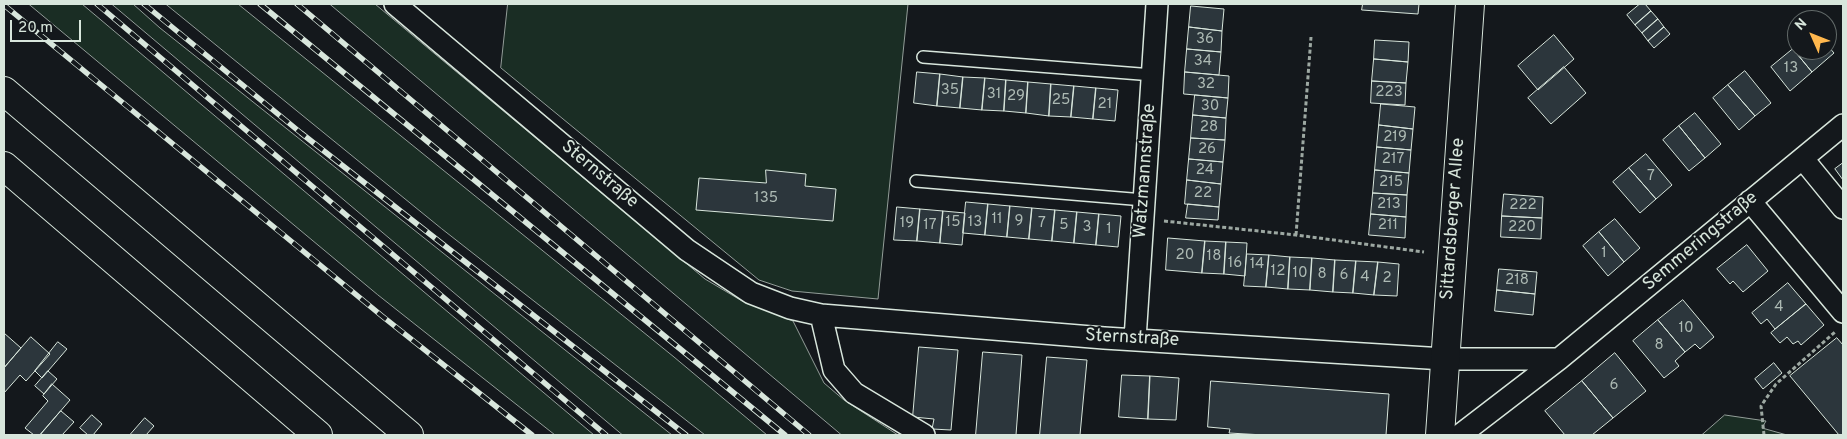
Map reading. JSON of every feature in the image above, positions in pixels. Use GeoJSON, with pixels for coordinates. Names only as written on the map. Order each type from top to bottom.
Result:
{"type":"FeatureCollection","features":[{"type":"Feature","properties":{"kind":"main road","name":"Sittardsberger Allee"},"geometry":{"type":"LineString","coordinates":[[1440,435],[1470,4]]}},
{"type":"Feature","properties":{"kind":"main road"},"geometry":{"type":"LineString","coordinates":[[4,91],[409,435]]}},
{"type":"Feature","properties":{"kind":"main road"},"geometry":{"type":"LineString","coordinates":[[4,166],[318,435]]}},
{"type":"Feature","properties":{"kind":"main road"},"geometry":{"type":"LineString","coordinates":[[332,369],[428,435]]}},
{"type":"Feature","properties":{"kind":"street","name":"Sternstraße"},"geometry":{"type":"LineString","coordinates":[[395,4],[687,250],[751,293],[790,308],[821,315],[1135,339],[1444,359]]}},
{"type":"Feature","properties":{"kind":"street","name":"Watzmannstraße"},"geometry":{"type":"LineString","coordinates":[[1135,339],[1157,4]]}},
{"type":"Feature","properties":{"kind":"street","name":"Semmeringstraße"},"geometry":{"type":"LineString","coordinates":[[1460,435],[1559,360],[1843,125]]}},
{"type":"Feature","properties":{"kind":"street"},"geometry":{"type":"LineString","coordinates":[[1803,159],[1843,208]]}},
{"type":"Feature","properties":{"kind":"street"},"geometry":{"type":"LineString","coordinates":[[1750,201],[1840,322]]}},
{"type":"Feature","properties":{"kind":"street"},"geometry":{"type":"LineString","coordinates":[[821,315],[834,370],[854,393],[924,435]]}},
{"type":"Feature","properties":{"kind":"street"},"geometry":{"type":"LineString","coordinates":[[1444,359],[1559,360]]}},
{"type":"Feature","properties":{"kind":"lane"},"geometry":{"type":"LineString","coordinates":[[922,57],[1153,75]]}},
{"type":"Feature","properties":{"kind":"lane"},"geometry":{"type":"LineString","coordinates":[[916,181],[1142,210]]}},
{"type":"Feature","properties":{"kind":"path"},"geometry":{"type":"LineString","coordinates":[[1296,235],[1311,37]]}},
{"type":"Feature","properties":{"kind":"path"},"geometry":{"type":"LineString","coordinates":[[1142,210],[1296,235],[1424,252]]}},
{"type":"Feature","properties":{"kind":"path"},"geometry":{"type":"LineString","coordinates":[[1764,435],[1761,406],[1776,384],[1840,322]]}},
{"type":"Feature","properties":{"kind":"green space"},"geometry":{"type":"Polygon","coordinates":[[[29,4],[82,4],[594,435],[555,435],[378,295],[29,4]]]}},
{"type":"Feature","properties":{"kind":"green space"},"geometry":{"type":"Polygon","coordinates":[[[112,4],[133,4],[160,28],[672,435],[623,435],[112,4]]]}},
{"type":"Feature","properties":{"kind":"green space"},"geometry":{"type":"Polygon","coordinates":[[[166,4],[238,4],[674,357],[767,435],[705,435],[442,229],[166,4]]]}},
{"type":"Feature","properties":{"kind":"green space"},"geometry":{"type":"Polygon","coordinates":[[[330,4],[375,4],[705,279],[742,301],[793,321],[824,383],[844,400],[898,435],[842,435],[330,4]]]}},
{"type":"Feature","properties":{"kind":"green space"},"geometry":{"type":"Polygon","coordinates":[[[508,4],[908,4],[878,299],[792,291],[759,280],[501,68],[508,4]]]}},
{"type":"Feature","properties":{"kind":"green space"},"geometry":{"type":"Polygon","coordinates":[[[1725,415],[1766,421],[1762,428],[1787,435],[1702,435],[1725,415]]]}},
{"type":"Feature","properties":{"kind":"building"},"geometry":{"type":"Polygon","coordinates":[[[1363,4],[1419,4],[1418,14],[1362,10],[1363,4]]]}},
{"type":"Feature","properties":{"kind":"building"},"geometry":{"type":"Polygon","coordinates":[[[1640,4],[1645,4],[1651,11],[1635,25],[1627,15],[1640,4]]]}},
{"type":"Feature","properties":{"kind":"building"},"geometry":{"type":"Polygon","coordinates":[[[1191,6],[1224,9],[1222,31],[1189,27],[1191,6]]]}},
{"type":"Feature","properties":{"kind":"building"},"geometry":{"type":"Polygon","coordinates":[[[1651,11],[1658,19],[1642,33],[1635,25],[1651,11]]]}},
{"type":"Feature","properties":{"kind":"building"},"geometry":{"type":"Polygon","coordinates":[[[1658,19],[1664,27],[1648,41],[1642,33],[1658,19]]]}},
{"type":"Feature","properties":{"kind":"building"},"geometry":{"type":"Polygon","coordinates":[[[1189,27],[1222,31],[1221,52],[1187,49],[1189,27]]]}},
{"type":"Feature","properties":{"kind":"building"},"geometry":{"type":"Polygon","coordinates":[[[1664,27],[1670,34],[1654,48],[1648,41],[1664,27]]]}},
{"type":"Feature","properties":{"kind":"building"},"geometry":{"type":"Polygon","coordinates":[[[1554,35],[1574,59],[1538,90],[1518,66],[1554,35]]]}},
{"type":"Feature","properties":{"kind":"building"},"geometry":{"type":"Polygon","coordinates":[[[1375,40],[1409,42],[1408,62],[1374,59],[1375,40]]]}},
{"type":"Feature","properties":{"kind":"building"},"geometry":{"type":"Polygon","coordinates":[[[1187,49],[1221,52],[1219,75],[1185,72],[1187,49]]]}},
{"type":"Feature","properties":{"kind":"building"},"geometry":{"type":"Polygon","coordinates":[[[1787,54],[1787,60],[1802,60],[1812,72],[1790,91],[1771,67],[1787,54]]]}},
{"type":"Feature","properties":{"kind":"building"},"geometry":{"type":"Polygon","coordinates":[[[1374,59],[1408,62],[1406,83],[1372,81],[1374,59]]]}},
{"type":"Feature","properties":{"kind":"building"},"geometry":{"type":"Polygon","coordinates":[[[1802,60],[1826,60],[1812,72],[1802,60]]]}},
{"type":"Feature","properties":{"kind":"building"},"geometry":{"type":"Polygon","coordinates":[[[1564,67],[1586,93],[1551,124],[1528,98],[1564,67]]]}},
{"type":"Feature","properties":{"kind":"building"},"geometry":{"type":"Polygon","coordinates":[[[1745,71],[1771,103],[1755,116],[1728,85],[1745,71]]]}},
{"type":"Feature","properties":{"kind":"building"},"geometry":{"type":"Polygon","coordinates":[[[917,72],[940,74],[937,106],[914,103],[917,72]]]}},
{"type":"Feature","properties":{"kind":"building"},"geometry":{"type":"Polygon","coordinates":[[[1185,72],[1229,76],[1228,98],[1184,94],[1185,72]]]}},
{"type":"Feature","properties":{"kind":"building"},"geometry":{"type":"Polygon","coordinates":[[[940,74],[963,77],[960,108],[937,106],[940,74]]]}},
{"type":"Feature","properties":{"kind":"building"},"geometry":{"type":"Polygon","coordinates":[[[963,77],[985,78],[982,110],[960,108],[963,77]]]}},
{"type":"Feature","properties":{"kind":"building"},"geometry":{"type":"Polygon","coordinates":[[[985,78],[1006,80],[1004,111],[982,110],[985,78]]]}},
{"type":"Feature","properties":{"kind":"building"},"geometry":{"type":"Polygon","coordinates":[[[1006,80],[1028,82],[1026,113],[1004,111],[1006,80]]]}},
{"type":"Feature","properties":{"kind":"building"},"geometry":{"type":"Polygon","coordinates":[[[1372,81],[1406,83],[1405,105],[1371,103],[1372,81]]]}},
{"type":"Feature","properties":{"kind":"building"},"geometry":{"type":"Polygon","coordinates":[[[1028,82],[1051,84],[1049,116],[1026,113],[1028,82]]]}},
{"type":"Feature","properties":{"kind":"building"},"geometry":{"type":"Polygon","coordinates":[[[1051,84],[1074,86],[1071,117],[1049,116],[1051,84]]]}},
{"type":"Feature","properties":{"kind":"building"},"geometry":{"type":"Polygon","coordinates":[[[1728,85],[1755,116],[1739,130],[1713,98],[1728,85]]]}},
{"type":"Feature","properties":{"kind":"building"},"geometry":{"type":"Polygon","coordinates":[[[1074,86],[1096,88],[1093,119],[1071,117],[1074,86]]]}},
{"type":"Feature","properties":{"kind":"building"},"geometry":{"type":"Polygon","coordinates":[[[1096,88],[1118,90],[1115,121],[1093,119],[1096,88]]]}},
{"type":"Feature","properties":{"kind":"building"},"geometry":{"type":"Polygon","coordinates":[[[1195,95],[1228,98],[1226,118],[1193,115],[1195,95]]]}},
{"type":"Feature","properties":{"kind":"building"},"geometry":{"type":"Polygon","coordinates":[[[1381,104],[1415,107],[1413,129],[1379,125],[1381,104]]]}},
{"type":"Feature","properties":{"kind":"building"},"geometry":{"type":"Polygon","coordinates":[[[1695,113],[1721,144],[1705,158],[1679,126],[1695,113]]]}},
{"type":"Feature","properties":{"kind":"building"},"geometry":{"type":"Polygon","coordinates":[[[1193,115],[1226,118],[1225,140],[1191,138],[1193,115]]]}},
{"type":"Feature","properties":{"kind":"building"},"geometry":{"type":"Polygon","coordinates":[[[1379,125],[1413,129],[1411,150],[1377,147],[1379,125]]]}},
{"type":"Feature","properties":{"kind":"building"},"geometry":{"type":"Polygon","coordinates":[[[1679,126],[1705,158],[1689,171],[1663,140],[1679,126]]]}},
{"type":"Feature","properties":{"kind":"building"},"geometry":{"type":"Polygon","coordinates":[[[1191,138],[1225,140],[1223,162],[1189,159],[1191,138]]]}},
{"type":"Feature","properties":{"kind":"building"},"geometry":{"type":"Polygon","coordinates":[[[1377,147],[1411,150],[1409,173],[1375,170],[1377,147]]]}},
{"type":"Feature","properties":{"kind":"building"},"geometry":{"type":"Polygon","coordinates":[[[1646,154],[1672,185],[1656,199],[1629,168],[1646,154]]]}},
{"type":"Feature","properties":{"kind":"building"},"geometry":{"type":"Polygon","coordinates":[[[1189,159],[1223,162],[1221,184],[1187,180],[1189,159]]]}},
{"type":"Feature","properties":{"kind":"building"},"geometry":{"type":"Polygon","coordinates":[[[1843,163],[1843,180],[1835,169],[1843,163]]]}},
{"type":"Feature","properties":{"kind":"building"},"geometry":{"type":"Polygon","coordinates":[[[1629,168],[1656,199],[1640,213],[1613,182],[1629,168]]]}},
{"type":"Feature","properties":{"kind":"building"},"geometry":{"type":"Polygon","coordinates":[[[766,170],[806,174],[805,186],[836,189],[833,221],[696,210],[699,178],[766,183],[766,170]]]}},
{"type":"Feature","properties":{"kind":"building"},"geometry":{"type":"Polygon","coordinates":[[[1375,170],[1409,173],[1407,195],[1373,193],[1375,170]]]}},
{"type":"Feature","properties":{"kind":"building"},"geometry":{"type":"Polygon","coordinates":[[[1187,180],[1221,184],[1219,207],[1185,204],[1187,180]]]}},
{"type":"Feature","properties":{"kind":"building"},"geometry":{"type":"Polygon","coordinates":[[[1373,193],[1407,195],[1406,217],[1371,214],[1373,193]]]}},
{"type":"Feature","properties":{"kind":"building"},"geometry":{"type":"Polygon","coordinates":[[[1504,194],[1543,197],[1542,218],[1502,216],[1504,194]]]}},
{"type":"Feature","properties":{"kind":"building"},"geometry":{"type":"Polygon","coordinates":[[[966,202],[988,204],[985,235],[963,233],[966,202]]]}},
{"type":"Feature","properties":{"kind":"building"},"geometry":{"type":"Polygon","coordinates":[[[988,204],[1010,206],[1007,237],[985,235],[988,204]]]}},
{"type":"Feature","properties":{"kind":"building"},"geometry":{"type":"Polygon","coordinates":[[[1188,204],[1219,207],[1218,220],[1186,218],[1188,204]]]}},
{"type":"Feature","properties":{"kind":"building"},"geometry":{"type":"Polygon","coordinates":[[[1010,206],[1032,208],[1029,239],[1007,237],[1010,206]]]}},
{"type":"Feature","properties":{"kind":"building"},"geometry":{"type":"Polygon","coordinates":[[[897,207],[920,209],[917,241],[894,240],[897,207]]]}},
{"type":"Feature","properties":{"kind":"building"},"geometry":{"type":"Polygon","coordinates":[[[1032,208],[1055,210],[1052,241],[1029,239],[1032,208]]]}},
{"type":"Feature","properties":{"kind":"building"},"geometry":{"type":"Polygon","coordinates":[[[920,209],[943,211],[940,243],[917,241],[920,209]]]}},
{"type":"Feature","properties":{"kind":"building"},"geometry":{"type":"Polygon","coordinates":[[[1055,210],[1077,212],[1074,243],[1052,241],[1055,210]]]}},
{"type":"Feature","properties":{"kind":"building"},"geometry":{"type":"Polygon","coordinates":[[[943,211],[965,213],[962,245],[940,243],[943,211]]]}},
{"type":"Feature","properties":{"kind":"building"},"geometry":{"type":"Polygon","coordinates":[[[1077,212],[1099,214],[1096,245],[1074,243],[1077,212]]]}},
{"type":"Feature","properties":{"kind":"building"},"geometry":{"type":"Polygon","coordinates":[[[1099,214],[1121,216],[1118,247],[1096,245],[1099,214]]]}},
{"type":"Feature","properties":{"kind":"building"},"geometry":{"type":"Polygon","coordinates":[[[1371,214],[1406,217],[1405,238],[1369,235],[1371,214]]]}},
{"type":"Feature","properties":{"kind":"building"},"geometry":{"type":"Polygon","coordinates":[[[1502,216],[1542,218],[1541,239],[1501,237],[1502,216]]]}},
{"type":"Feature","properties":{"kind":"building"},"geometry":{"type":"Polygon","coordinates":[[[1615,219],[1640,248],[1624,262],[1599,232],[1615,219]]]}},
{"type":"Feature","properties":{"kind":"building"},"geometry":{"type":"Polygon","coordinates":[[[1599,232],[1624,262],[1608,276],[1583,246],[1599,232]]]}},
{"type":"Feature","properties":{"kind":"building"},"geometry":{"type":"Polygon","coordinates":[[[1168,238],[1205,241],[1202,273],[1166,270],[1168,238]]]}},
{"type":"Feature","properties":{"kind":"building"},"geometry":{"type":"Polygon","coordinates":[[[1205,241],[1226,242],[1224,274],[1202,273],[1205,241]]]}},
{"type":"Feature","properties":{"kind":"building"},"geometry":{"type":"Polygon","coordinates":[[[1226,242],[1247,243],[1245,276],[1224,274],[1226,242]]]}},
{"type":"Feature","properties":{"kind":"building"},"geometry":{"type":"Polygon","coordinates":[[[1747,245],[1768,271],[1743,292],[1733,281],[1730,284],[1717,269],[1747,245]]]}},
{"type":"Feature","properties":{"kind":"building"},"geometry":{"type":"Polygon","coordinates":[[[1247,254],[1269,255],[1266,287],[1244,286],[1247,254]]]}},
{"type":"Feature","properties":{"kind":"building"},"geometry":{"type":"Polygon","coordinates":[[[1269,255],[1290,257],[1288,289],[1266,287],[1269,255]]]}},
{"type":"Feature","properties":{"kind":"building"},"geometry":{"type":"Polygon","coordinates":[[[1290,257],[1312,258],[1310,290],[1288,289],[1290,257]]]}},
{"type":"Feature","properties":{"kind":"building"},"geometry":{"type":"Polygon","coordinates":[[[1312,258],[1335,260],[1333,292],[1310,290],[1312,258]]]}},
{"type":"Feature","properties":{"kind":"building"},"geometry":{"type":"Polygon","coordinates":[[[1335,260],[1356,261],[1353,293],[1333,292],[1335,260]]]}},
{"type":"Feature","properties":{"kind":"building"},"geometry":{"type":"Polygon","coordinates":[[[1356,261],[1378,262],[1374,295],[1353,293],[1356,261]]]}},
{"type":"Feature","properties":{"kind":"building"},"geometry":{"type":"Polygon","coordinates":[[[1378,262],[1399,264],[1397,296],[1374,295],[1378,262]]]}},
{"type":"Feature","properties":{"kind":"building"},"geometry":{"type":"Polygon","coordinates":[[[1499,269],[1537,272],[1535,294],[1497,290],[1499,269]]]}},
{"type":"Feature","properties":{"kind":"building"},"geometry":{"type":"Polygon","coordinates":[[[1788,283],[1806,304],[1775,329],[1767,319],[1761,324],[1752,313],[1788,283]]]}},
{"type":"Feature","properties":{"kind":"building"},"geometry":{"type":"Polygon","coordinates":[[[1497,290],[1535,294],[1533,315],[1495,311],[1497,290]]]}},
{"type":"Feature","properties":{"kind":"building"},"geometry":{"type":"Polygon","coordinates":[[[1683,300],[1714,337],[1700,349],[1695,344],[1685,352],[1658,320],[1683,300]]]}},
{"type":"Feature","properties":{"kind":"building"},"geometry":{"type":"Polygon","coordinates":[[[1806,304],[1824,325],[1801,345],[1798,341],[1793,344],[1787,337],[1780,343],[1771,333],[1806,304]]]}},
{"type":"Feature","properties":{"kind":"building"},"geometry":{"type":"Polygon","coordinates":[[[1658,320],[1685,352],[1675,361],[1679,366],[1664,378],[1633,341],[1658,320]]]}},
{"type":"Feature","properties":{"kind":"building"},"geometry":{"type":"Polygon","coordinates":[[[4,333],[21,348],[4,368],[4,333]]]}},
{"type":"Feature","properties":{"kind":"building"},"geometry":{"type":"Polygon","coordinates":[[[31,337],[50,354],[26,381],[20,375],[4,393],[4,368],[31,337]]]}},
{"type":"Feature","properties":{"kind":"building"},"geometry":{"type":"Polygon","coordinates":[[[1837,338],[1843,345],[1843,435],[1839,435],[1790,376],[1837,338]]]}},
{"type":"Feature","properties":{"kind":"building"},"geometry":{"type":"Polygon","coordinates":[[[58,342],[67,349],[42,378],[35,371],[58,342]]]}},
{"type":"Feature","properties":{"kind":"building"},"geometry":{"type":"Polygon","coordinates":[[[919,347],[958,350],[951,430],[932,429],[934,419],[913,417],[919,347]]]}},
{"type":"Feature","properties":{"kind":"building"},"geometry":{"type":"Polygon","coordinates":[[[983,352],[1022,355],[1016,435],[976,435],[983,352]]]}},
{"type":"Feature","properties":{"kind":"building"},"geometry":{"type":"Polygon","coordinates":[[[1615,353],[1646,391],[1613,418],[1582,381],[1615,353]]]}},
{"type":"Feature","properties":{"kind":"building"},"geometry":{"type":"Polygon","coordinates":[[[1047,357],[1087,360],[1080,435],[1040,435],[1047,357]]]}},
{"type":"Feature","properties":{"kind":"building"},"geometry":{"type":"Polygon","coordinates":[[[1774,363],[1782,373],[1763,389],[1755,379],[1774,363]]]}},
{"type":"Feature","properties":{"kind":"building"},"geometry":{"type":"Polygon","coordinates":[[[48,371],[57,379],[44,394],[35,386],[48,371]]]}},
{"type":"Feature","properties":{"kind":"building"},"geometry":{"type":"Polygon","coordinates":[[[1122,375],[1150,376],[1148,419],[1119,417],[1122,375]]]}},
{"type":"Feature","properties":{"kind":"building"},"geometry":{"type":"Polygon","coordinates":[[[1150,376],[1179,378],[1176,420],[1148,419],[1150,376]]]}},
{"type":"Feature","properties":{"kind":"building"},"geometry":{"type":"Polygon","coordinates":[[[1211,381],[1389,394],[1386,435],[1264,435],[1229,433],[1230,429],[1208,427],[1211,381]]]}},
{"type":"Feature","properties":{"kind":"building"},"geometry":{"type":"Polygon","coordinates":[[[1582,381],[1613,418],[1592,435],[1565,435],[1545,411],[1582,381]]]}},
{"type":"Feature","properties":{"kind":"building"},"geometry":{"type":"Polygon","coordinates":[[[52,384],[70,400],[40,435],[34,435],[25,428],[48,401],[43,396],[52,384]]]}},
{"type":"Feature","properties":{"kind":"building"},"geometry":{"type":"Polygon","coordinates":[[[61,411],[74,422],[62,435],[40,435],[61,411]]]}},
{"type":"Feature","properties":{"kind":"building"},"geometry":{"type":"Polygon","coordinates":[[[92,415],[102,424],[93,435],[88,435],[80,428],[92,415]]]}},
{"type":"Feature","properties":{"kind":"building"},"geometry":{"type":"Polygon","coordinates":[[[145,418],[154,426],[146,435],[130,435],[145,418]]]}},
{"type":"Feature","properties":{"kind":"railway"},"geometry":{"type":"LineString","coordinates":[[97,4],[606,435]]}},
{"type":"Feature","properties":{"kind":"railway"},"geometry":{"type":"LineString","coordinates":[[144,4],[301,133],[686,435]]}},
{"type":"Feature","properties":{"kind":"railway"},"geometry":{"type":"LineString","coordinates":[[260,4],[785,435]]}},
{"type":"Feature","properties":{"kind":"railway"},"geometry":{"type":"LineString","coordinates":[[297,4],[809,435]]}},
{"type":"Feature","properties":{"kind":"railway"},"geometry":{"type":"LineString","coordinates":[[4,5],[382,316],[532,435]]}}]}
